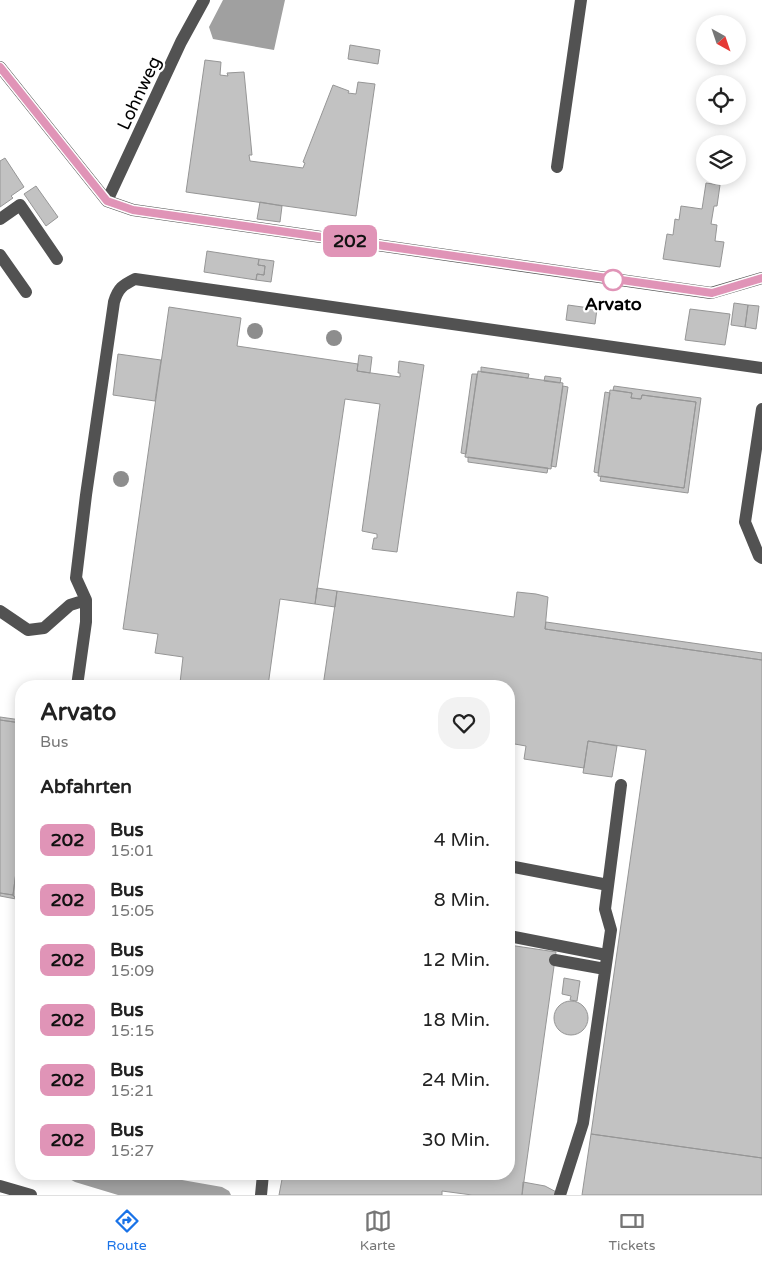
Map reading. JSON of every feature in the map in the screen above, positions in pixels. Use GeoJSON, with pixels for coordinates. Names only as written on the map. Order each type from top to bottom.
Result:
{"type":"FeatureCollection","features":[{"type":"Feature","properties":{"kind":"street","name":"Lohnweg"},"geometry":{"type":"LineString","coordinates":[[107,201],[181,42],[204,0]]}},
{"type":"Feature","properties":{"kind":"street"},"geometry":{"type":"LineString","coordinates":[[557,167],[581,0]]}},
{"type":"Feature","properties":{"kind":"street"},"geometry":{"type":"LineString","coordinates":[[0,67],[107,201],[133,210],[712,293],[762,278]]}},
{"type":"Feature","properties":{"kind":"street"},"geometry":{"type":"LineString","coordinates":[[0,219],[20,205],[57,259]]}},
{"type":"Feature","properties":{"kind":"street"},"geometry":{"type":"LineString","coordinates":[[0,255],[26,292]]}},
{"type":"Feature","properties":{"kind":"street"},"geometry":{"type":"LineString","coordinates":[[78,680],[86,622],[86,600],[76,578],[114,302],[117,293],[124,284],[136,279],[762,368]]}},
{"type":"Feature","properties":{"kind":"street"},"geometry":{"type":"LineString","coordinates":[[762,409],[745,522],[759,556],[762,558]]}},
{"type":"Feature","properties":{"kind":"street"},"geometry":{"type":"LineString","coordinates":[[0,611],[28,630],[44,628],[70,605],[86,600]]}},
{"type":"Feature","properties":{"kind":"street"},"geometry":{"type":"LineString","coordinates":[[560,1195],[583,1123],[611,930],[605,909],[621,785]]}},
{"type":"Feature","properties":{"kind":"street"},"geometry":{"type":"LineString","coordinates":[[515,867],[608,885]]}},
{"type":"Feature","properties":{"kind":"street"},"geometry":{"type":"LineString","coordinates":[[515,937],[606,955]]}},
{"type":"Feature","properties":{"kind":"street"},"geometry":{"type":"LineString","coordinates":[[555,960],[605,969]]}},
{"type":"Feature","properties":{"kind":"street"},"geometry":{"type":"LineString","coordinates":[[261,1195],[262,1180]]}},
{"type":"Feature","properties":{"kind":"street"},"geometry":{"type":"LineString","coordinates":[[0,1186],[31,1195]]}},
{"type":"Feature","properties":{"kind":"shaded area"},"geometry":{"type":"Polygon","coordinates":[[[223,0],[285,0],[274,50],[213,39],[209,27],[223,0]]]}},
{"type":"Feature","properties":{"kind":"shaded area"},"geometry":{"type":"Polygon","coordinates":[[[72,1180],[182,1180],[222,1187],[229,1191],[231,1195],[118,1195],[72,1180]]]}},
{"type":"Feature","properties":{"kind":"building"},"geometry":{"type":"Polygon","coordinates":[[[350,45],[380,50],[378,64],[348,59],[350,45]]]}},
{"type":"Feature","properties":{"kind":"building"},"geometry":{"type":"Polygon","coordinates":[[[205,60],[221,62],[220,75],[228,76],[227,73],[244,72],[252,155],[249,155],[250,161],[303,168],[305,163],[303,162],[333,85],[349,91],[348,93],[356,94],[358,82],[375,84],[356,216],[186,192],[205,60]]]}},
{"type":"Feature","properties":{"kind":"building"},"geometry":{"type":"Polygon","coordinates":[[[5,158],[24,187],[0,207],[0,161],[5,158]]]}},
{"type":"Feature","properties":{"kind":"building"},"geometry":{"type":"Polygon","coordinates":[[[706,185],[720,185],[717,206],[714,206],[711,224],[717,225],[715,241],[724,242],[720,267],[663,259],[667,234],[673,235],[675,219],[679,220],[681,206],[702,209],[706,185]]]}},
{"type":"Feature","properties":{"kind":"building"},"geometry":{"type":"Polygon","coordinates":[[[36,186],[58,217],[46,226],[24,194],[36,186]]]}},
{"type":"Feature","properties":{"kind":"building"},"geometry":{"type":"Polygon","coordinates":[[[260,202],[282,206],[280,222],[257,219],[260,202]]]}},
{"type":"Feature","properties":{"kind":"building"},"geometry":{"type":"Polygon","coordinates":[[[207,251],[259,259],[258,265],[265,266],[264,275],[257,274],[256,280],[204,272],[207,251]]]}},
{"type":"Feature","properties":{"kind":"building"},"geometry":{"type":"Polygon","coordinates":[[[259,259],[274,261],[271,282],[256,280],[257,274],[264,275],[265,266],[258,265],[259,259]]]}},
{"type":"Feature","properties":{"kind":"building"},"geometry":{"type":"Polygon","coordinates":[[[734,303],[748,305],[745,327],[731,325],[734,303]]]}},
{"type":"Feature","properties":{"kind":"building"},"geometry":{"type":"Polygon","coordinates":[[[568,305],[597,309],[595,324],[566,320],[568,305]]]}},
{"type":"Feature","properties":{"kind":"building"},"geometry":{"type":"Polygon","coordinates":[[[748,305],[759,306],[756,329],[745,327],[748,305]]]}},
{"type":"Feature","properties":{"kind":"building"},"geometry":{"type":"Polygon","coordinates":[[[169,307],[241,318],[237,346],[358,364],[357,371],[400,377],[400,373],[398,373],[399,361],[424,365],[397,552],[372,549],[374,538],[377,538],[377,534],[362,531],[380,404],[345,399],[315,604],[280,599],[269,680],[180,680],[183,657],[155,653],[158,634],[123,629],[169,307]]]}},
{"type":"Feature","properties":{"kind":"building"},"geometry":{"type":"Polygon","coordinates":[[[690,309],[730,314],[725,345],[685,340],[690,309]]]}},
{"type":"Feature","properties":{"kind":"building"},"geometry":{"type":"Polygon","coordinates":[[[118,354],[161,360],[155,401],[113,395],[118,354]]]}},
{"type":"Feature","properties":{"kind":"building"},"geometry":{"type":"Polygon","coordinates":[[[359,355],[372,357],[370,373],[357,371],[359,355]]]}},
{"type":"Feature","properties":{"kind":"building"},"geometry":{"type":"Polygon","coordinates":[[[481,367],[529,374],[528,378],[481,372],[481,367]]]}},
{"type":"Feature","properties":{"kind":"building"},"geometry":{"type":"Polygon","coordinates":[[[478,371],[563,383],[551,469],[465,457],[478,371]]]}},
{"type":"Feature","properties":{"kind":"building"},"geometry":{"type":"Polygon","coordinates":[[[472,374],[477,374],[466,454],[461,453],[472,374]]]}},
{"type":"Feature","properties":{"kind":"building"},"geometry":{"type":"Polygon","coordinates":[[[545,376],[561,378],[560,383],[544,381],[545,376]]]}},
{"type":"Feature","properties":{"kind":"building"},"geometry":{"type":"Polygon","coordinates":[[[563,386],[568,387],[556,467],[551,466],[563,386]]]}},
{"type":"Feature","properties":{"kind":"building"},"geometry":{"type":"Polygon","coordinates":[[[614,386],[701,398],[688,493],[600,481],[601,476],[684,488],[696,402],[642,395],[641,399],[631,398],[632,393],[613,390],[614,386]]]}},
{"type":"Feature","properties":{"kind":"building"},"geometry":{"type":"Polygon","coordinates":[[[610,390],[632,393],[631,398],[641,399],[642,395],[696,402],[684,488],[598,476],[610,390]]]}},
{"type":"Feature","properties":{"kind":"building"},"geometry":{"type":"Polygon","coordinates":[[[605,392],[610,393],[598,473],[594,472],[605,392]]]}},
{"type":"Feature","properties":{"kind":"building"},"geometry":{"type":"Polygon","coordinates":[[[468,457],[548,468],[547,473],[468,462],[468,457]]]}},
{"type":"Feature","properties":{"kind":"building"},"geometry":{"type":"Polygon","coordinates":[[[317,588],[337,591],[335,607],[315,604],[317,588]]]}},
{"type":"Feature","properties":{"kind":"building"},"geometry":{"type":"Polygon","coordinates":[[[337,591],[514,617],[517,592],[536,594],[548,597],[545,629],[762,660],[762,1158],[591,1134],[646,750],[588,741],[584,768],[524,759],[526,746],[515,744],[515,680],[324,680],[337,591]]]}},
{"type":"Feature","properties":{"kind":"building"},"geometry":{"type":"Polygon","coordinates":[[[546,622],[762,653],[762,660],[545,629],[546,622]]]}},
{"type":"Feature","properties":{"kind":"building"},"geometry":{"type":"Polygon","coordinates":[[[0,717],[15,719],[15,722],[0,720],[0,717]]]}},
{"type":"Feature","properties":{"kind":"building"},"geometry":{"type":"Polygon","coordinates":[[[0,720],[15,722],[15,880],[13,895],[0,893],[0,720]]]}},
{"type":"Feature","properties":{"kind":"building"},"geometry":{"type":"Polygon","coordinates":[[[588,741],[617,746],[612,777],[583,773],[588,741]]]}},
{"type":"Feature","properties":{"kind":"building"},"geometry":{"type":"Polygon","coordinates":[[[15,880],[15,898],[13,895],[15,880]]]}},
{"type":"Feature","properties":{"kind":"building"},"geometry":{"type":"Polygon","coordinates":[[[0,893],[13,895],[15,899],[0,896],[0,893]]]}},
{"type":"Feature","properties":{"kind":"building"},"geometry":{"type":"Polygon","coordinates":[[[515,946],[556,952],[522,1195],[472,1195],[442,1191],[442,1195],[279,1195],[282,1180],[515,1180],[515,946]]]}},
{"type":"Feature","properties":{"kind":"building"},"geometry":{"type":"Polygon","coordinates":[[[564,978],[580,981],[577,1001],[570,1000],[571,996],[562,994],[564,978]]]}},
{"type":"Feature","properties":{"kind":"building"},"geometry":{"type":"Polygon","coordinates":[[[571,1001],[578,1002],[583,1006],[587,1011],[587,1025],[583,1030],[578,1034],[571,1035],[564,1034],[559,1030],[555,1025],[554,1018],[555,1011],[559,1006],[564,1002],[571,1001]]]}},
{"type":"Feature","properties":{"kind":"building"},"geometry":{"type":"Polygon","coordinates":[[[591,1134],[762,1158],[762,1195],[582,1195],[591,1134]]]}},
{"type":"Feature","properties":{"kind":"building"},"geometry":{"type":"Polygon","coordinates":[[[523,1182],[545,1186],[562,1195],[522,1195],[523,1182]]]}},
{"type":"Feature","properties":{"kind":"bus line","name":"202"},"geometry":{"type":"LineString","coordinates":[[0,67],[107,201],[133,210],[712,293],[762,278]]}},
{"type":"Feature","properties":{"kind":"place","name":"Arvato"},"geometry":{"type":"Point","coordinates":[613,280]}}]}
